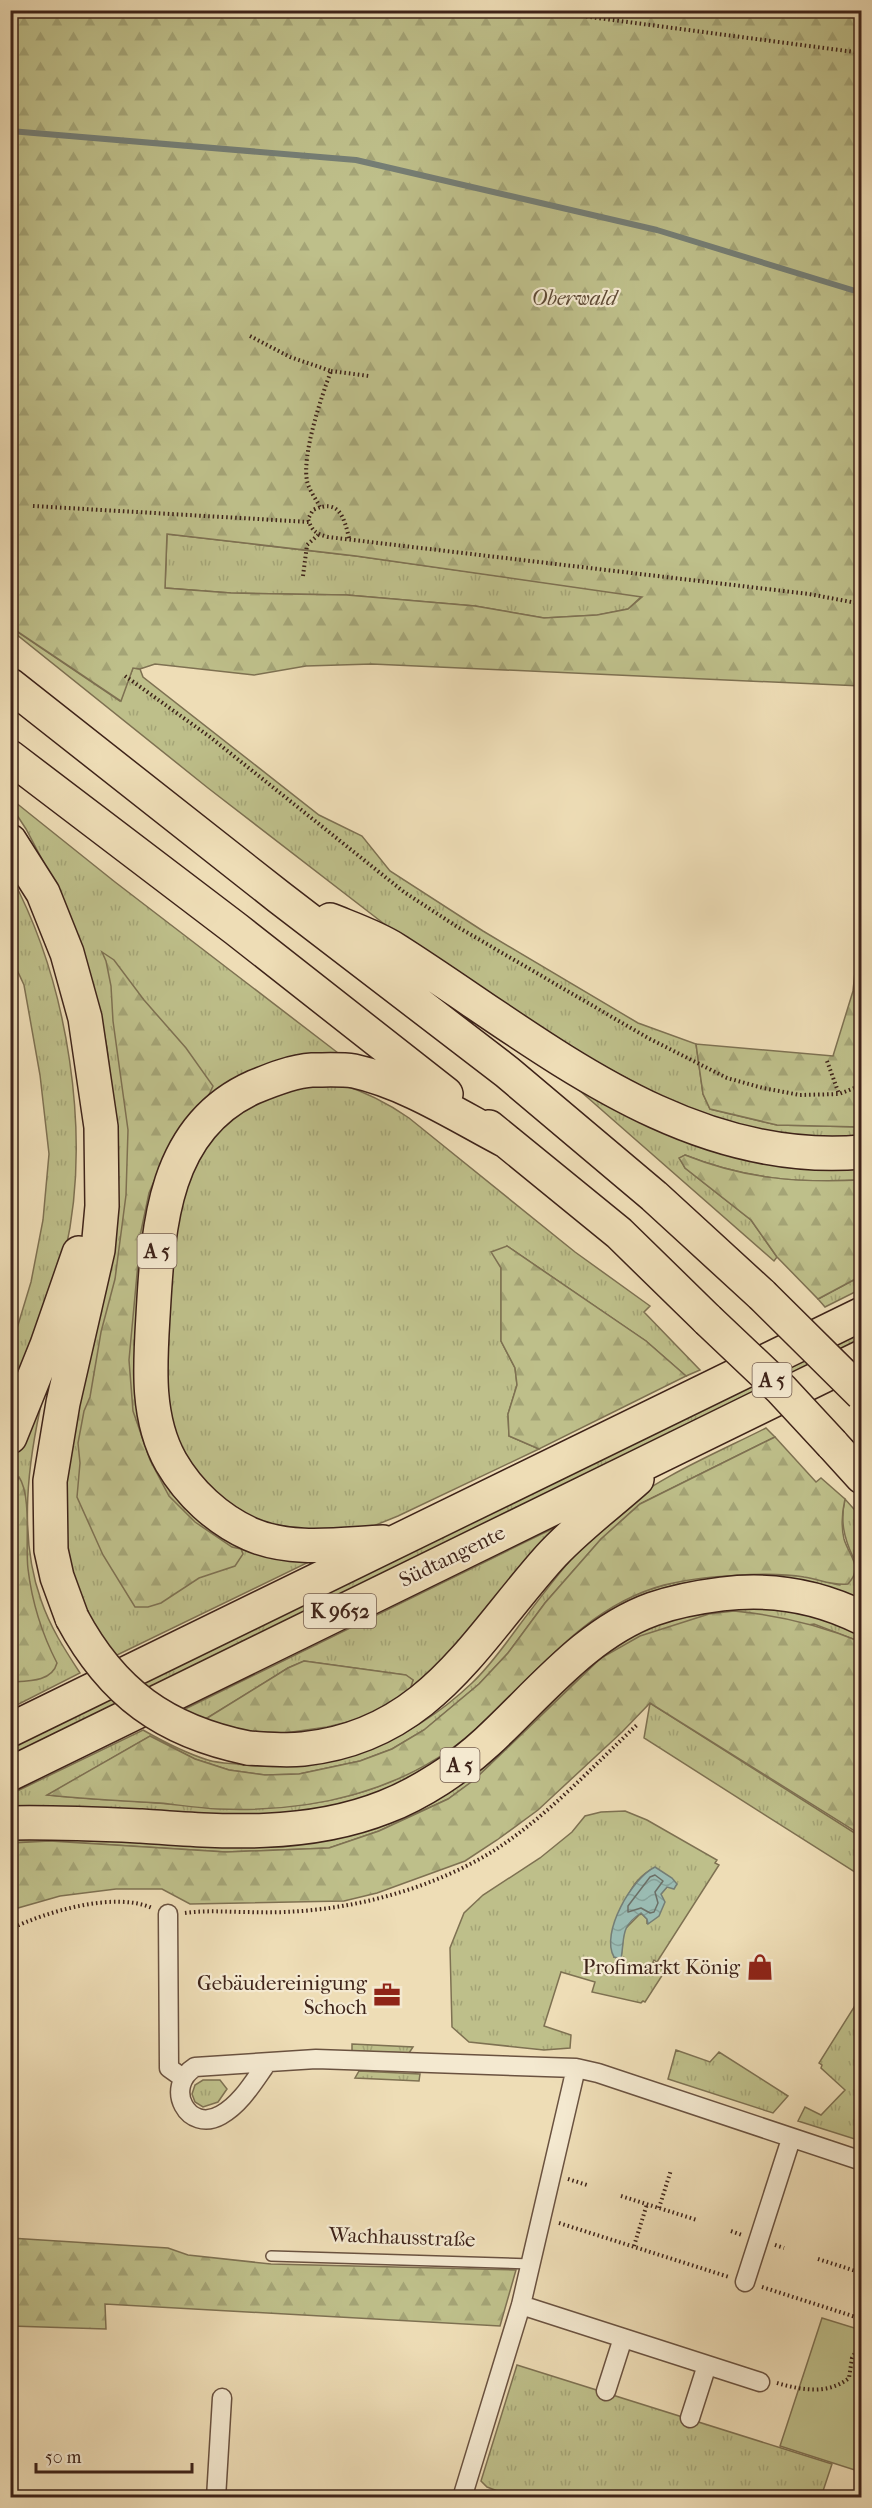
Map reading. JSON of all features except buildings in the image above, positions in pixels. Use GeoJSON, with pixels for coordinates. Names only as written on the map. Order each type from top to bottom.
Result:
{"type":"FeatureCollection","features":[{"type":"Feature","properties":{"kind":"highway","name":"A 5"},"geometry":{"type":"LineString","coordinates":[[10,685],[279,897],[507,1072],[654,1196],[762,1295],[861,1394]]}},
{"type":"Feature","properties":{"kind":"highway","name":"A 5"},"geometry":{"type":"LineString","coordinates":[[10,758],[245,936],[619,1233],[781,1389],[861,1477]]}},
{"type":"Feature","properties":{"kind":"highway"},"geometry":{"type":"LineString","coordinates":[[10,841],[43,893],[67,953],[85,1018],[101,1127],[101,1176],[65,1297],[10,1437]]}},
{"type":"Feature","properties":{"kind":"highway","name":"A 5"},"geometry":{"type":"LineString","coordinates":[[279,897],[394,949],[571,1065],[626,1097],[671,1119],[719,1136],[774,1149],[825,1153],[861,1152]]}},
{"type":"Feature","properties":{"kind":"highway","name":"A 5"},"geometry":{"type":"LineString","coordinates":[[397,1541],[322,1545],[287,1544],[252,1535],[229,1522],[204,1503],[186,1484],[170,1461],[153,1407],[150,1378],[156,1258],[163,1213],[174,1169],[199,1130],[233,1097],[270,1080],[309,1070],[352,1071],[391,1082],[506,1141]]}},
{"type":"Feature","properties":{"kind":"highway","name":"K 9652"},"geometry":{"type":"LineString","coordinates":[[101,1176],[102,1206],[98,1250],[63,1403],[50,1481],[51,1550],[57,1577],[72,1618],[108,1673],[143,1705],[181,1727],[208,1738],[248,1748],[301,1750],[329,1745],[366,1734],[408,1711],[435,1691],[457,1670],[551,1556],[670,1451]]}},
{"type":"Feature","properties":{"kind":"highway","name":"Südtangente"},"geometry":{"type":"LineString","coordinates":[[10,1731],[861,1314]]}},
{"type":"Feature","properties":{"kind":"highway","name":"Südtangente"},"geometry":{"type":"LineString","coordinates":[[10,1774],[861,1357]]}},
{"type":"Feature","properties":{"kind":"highway","name":"A 5"},"geometry":{"type":"LineString","coordinates":[[10,1823],[72,1822],[209,1832],[276,1830],[314,1826],[352,1818],[387,1807],[459,1766],[486,1744],[573,1660],[621,1624],[652,1610],[691,1598],[763,1591],[799,1596],[831,1605],[861,1618]]}},
{"type":"Feature","properties":{"kind":"street"},"geometry":{"type":"LineString","coordinates":[[174,1914],[169,2068],[183,2078]]}},
{"type":"Feature","properties":{"kind":"street"},"geometry":{"type":"LineString","coordinates":[[267,2063],[247,2091],[221,2115],[206,2120],[197,2118],[184,2108],[180,2096],[183,2078],[195,2067],[316,2059],[576,2068],[598,2073],[861,2161]]}},
{"type":"Feature","properties":{"kind":"street"},"geometry":{"type":"LineString","coordinates":[[462,2498],[521,2305],[543,2219],[576,2068]]}},
{"type":"Feature","properties":{"kind":"street"},"geometry":{"type":"LineString","coordinates":[[745,2282],[791,2139]]}},
{"type":"Feature","properties":{"kind":"street"},"geometry":{"type":"LineString","coordinates":[[521,2305],[760,2382]]}},
{"type":"Feature","properties":{"kind":"street"},"geometry":{"type":"LineString","coordinates":[[606,2391],[623,2338]]}},
{"type":"Feature","properties":{"kind":"street"},"geometry":{"type":"LineString","coordinates":[[690,2418],[707,2365]]}},
{"type":"Feature","properties":{"kind":"street"},"geometry":{"type":"LineString","coordinates":[[216,2498],[222,2398]]}},
{"type":"Feature","properties":{"kind":"lane","name":"Wachhausstraße"},"geometry":{"type":"LineString","coordinates":[[271,2256],[531,2264]]}},
{"type":"Feature","properties":{"kind":"path"},"geometry":{"type":"LineString","coordinates":[[537,10],[861,53]]}},
{"type":"Feature","properties":{"kind":"path"},"geometry":{"type":"LineString","coordinates":[[250,336],[290,357],[331,371],[369,376]]}},
{"type":"Feature","properties":{"kind":"path"},"geometry":{"type":"LineString","coordinates":[[320,507],[307,483],[306,459],[321,398],[331,371]]}},
{"type":"Feature","properties":{"kind":"path"},"geometry":{"type":"LineString","coordinates":[[33,506],[309,522]]}},
{"type":"Feature","properties":{"kind":"path"},"geometry":{"type":"LineString","coordinates":[[349,538],[340,513],[333,507],[320,507],[313,510],[308,519],[312,530],[318,535],[797,593],[861,604]]}},
{"type":"Feature","properties":{"kind":"path"},"geometry":{"type":"LineString","coordinates":[[303,576],[308,545],[318,535]]}},
{"type":"Feature","properties":{"kind":"path"},"geometry":{"type":"LineString","coordinates":[[125,676],[210,737],[404,892],[456,926],[597,1010],[691,1062],[727,1078],[800,1095],[838,1094],[861,1085]]}},
{"type":"Feature","properties":{"kind":"path"},"geometry":{"type":"LineString","coordinates":[[828,1061],[838,1094]]}},
{"type":"Feature","properties":{"kind":"path"},"geometry":{"type":"LineString","coordinates":[[10,1929],[31,1919],[81,1906],[116,1902],[143,1904],[174,1914],[200,1911],[290,1912],[374,1899],[456,1871],[490,1852],[531,1823],[638,1724]]}},
{"type":"Feature","properties":{"kind":"path"},"geometry":{"type":"LineString","coordinates":[[658,2208],[671,2170]]}},
{"type":"Feature","properties":{"kind":"path"},"geometry":{"type":"LineString","coordinates":[[621,2196],[697,2220]]}},
{"type":"Feature","properties":{"kind":"path"},"geometry":{"type":"LineString","coordinates":[[634,2246],[647,2204]]}},
{"type":"Feature","properties":{"kind":"path"},"geometry":{"type":"LineString","coordinates":[[543,2219],[861,2319]]}},
{"type":"Feature","properties":{"kind":"path"},"geometry":{"type":"LineString","coordinates":[[856,2271],[861,2254]]}},
{"type":"Feature","properties":{"kind":"path"},"geometry":{"type":"LineString","coordinates":[[818,2259],[861,2272]]}},
{"type":"Feature","properties":{"kind":"path"},"geometry":{"type":"LineString","coordinates":[[854,2316],[861,2295]]}},
{"type":"Feature","properties":{"kind":"path"},"geometry":{"type":"LineString","coordinates":[[760,2382],[764,2379],[809,2390],[840,2385],[849,2378],[852,2358],[861,2341]]}},
{"type":"Feature","properties":{"kind":"green space","name":"Oberwald"},"geometry":{"type":"Polygon","coordinates":[[[10,11],[861,11],[861,686],[372,664],[306,666],[254,675],[155,664],[140,669],[133,668],[121,701],[11,627],[10,11]],[[167,534],[165,588],[231,593],[347,595],[475,606],[544,618],[597,615],[628,609],[642,597],[356,556],[167,534]]]}},
{"type":"Feature","properties":{"kind":"green space"},"geometry":{"type":"Polygon","coordinates":[[[167,534],[356,556],[642,596],[628,609],[598,615],[544,618],[475,606],[347,595],[231,593],[165,588],[167,534]]]}},
{"type":"Feature","properties":{"kind":"green space"},"geometry":{"type":"Polygon","coordinates":[[[10,627],[120,701],[133,668],[140,669],[143,677],[319,815],[362,836],[390,871],[483,931],[638,1023],[696,1044],[703,1094],[710,1109],[777,1125],[861,1127],[861,1138],[774,1135],[692,1113],[585,1056],[405,940],[208,788],[10,627]]]}},
{"type":"Feature","properties":{"kind":"green space"},"geometry":{"type":"Polygon","coordinates":[[[10,798],[115,882],[342,1056],[323,1057],[168,1157],[165,1470],[315,1559],[115,1656],[86,1611],[65,1555],[63,1489],[116,1130],[107,1048],[100,1012],[56,886],[11,806],[10,798]]]}},
{"type":"Feature","properties":{"kind":"green space"},"geometry":{"type":"Polygon","coordinates":[[[11,876],[31,918],[47,963],[60,1011],[70,1060],[75,1110],[76,1159],[73,1207],[65,1253],[11,1404],[11,1348],[31,1282],[43,1220],[49,1154],[40,1075],[24,985],[11,957],[11,876]]]}},
{"type":"Feature","properties":{"kind":"green space"},"geometry":{"type":"Polygon","coordinates":[[[861,913],[861,1127],[777,1125],[710,1109],[703,1094],[696,1044],[833,1056],[853,991],[861,913]]]}},
{"type":"Feature","properties":{"kind":"green space"},"geometry":{"type":"Polygon","coordinates":[[[102,952],[114,960],[144,1000],[186,1048],[213,1086],[206,1101],[194,1110],[171,1141],[149,1193],[141,1231],[129,1360],[133,1411],[150,1460],[169,1496],[195,1522],[232,1547],[241,1549],[243,1554],[235,1566],[199,1578],[161,1603],[148,1607],[135,1607],[103,1555],[77,1497],[80,1463],[78,1443],[84,1411],[90,1397],[101,1332],[115,1279],[126,1195],[128,1130],[113,1021],[111,986],[102,952]]]}},
{"type":"Feature","properties":{"kind":"green space"},"geometry":{"type":"Polygon","coordinates":[[[563,1076],[861,1163],[861,1180],[815,1181],[772,1178],[729,1169],[685,1155],[680,1158],[685,1168],[751,1220],[777,1257],[774,1261],[563,1076]]]}},
{"type":"Feature","properties":{"kind":"green space"},"geometry":{"type":"Polygon","coordinates":[[[340,1084],[376,1098],[409,1118],[575,1252],[650,1306],[644,1312],[700,1370],[686,1376],[646,1341],[507,1246],[501,1268],[501,1341],[515,1368],[517,1385],[508,1414],[509,1436],[539,1449],[366,1529],[271,1530],[204,1487],[164,1415],[171,1227],[196,1151],[240,1110],[302,1086],[340,1084]]]}},
{"type":"Feature","properties":{"kind":"green space"},"geometry":{"type":"Polygon","coordinates":[[[685,1155],[729,1169],[772,1178],[815,1181],[861,1180],[861,1276],[818,1299],[777,1257],[751,1220],[685,1168],[679,1158],[685,1155]]]}},
{"type":"Feature","properties":{"kind":"green space"},"geometry":{"type":"Polygon","coordinates":[[[507,1246],[646,1341],[686,1376],[539,1449],[509,1436],[508,1414],[517,1385],[515,1368],[501,1341],[501,1268],[491,1252],[507,1246]]]}},
{"type":"Feature","properties":{"kind":"green space"},"geometry":{"type":"Polygon","coordinates":[[[861,1276],[861,1289],[825,1307],[818,1299],[861,1276]]]}},
{"type":"Feature","properties":{"kind":"green space"},"geometry":{"type":"Polygon","coordinates":[[[861,1329],[861,1342],[11,1758],[11,1745],[861,1329]]]}},
{"type":"Feature","properties":{"kind":"green space"},"geometry":{"type":"Polygon","coordinates":[[[39,1393],[43,1396],[33,1446],[28,1498],[29,1550],[34,1576],[49,1620],[80,1673],[11,1708],[11,1465],[39,1393]]]}},
{"type":"Feature","properties":{"kind":"green space"},"geometry":{"type":"Polygon","coordinates":[[[766,1428],[775,1437],[640,1504],[601,1539],[545,1603],[508,1653],[479,1684],[424,1730],[392,1749],[360,1761],[299,1774],[265,1775],[229,1770],[195,1759],[150,1736],[48,1795],[246,1808],[304,1804],[333,1800],[363,1792],[413,1771],[448,1750],[479,1724],[569,1638],[594,1618],[640,1593],[708,1577],[755,1574],[801,1576],[840,1585],[853,1557],[844,1529],[845,1499],[861,1517],[861,1608],[672,1592],[419,1782],[302,1820],[11,1813],[11,1794],[143,1730],[175,1747],[208,1760],[244,1765],[276,1766],[338,1759],[367,1750],[395,1737],[448,1704],[479,1676],[497,1656],[564,1567],[616,1513],[668,1477],[766,1428]]]}},
{"type":"Feature","properties":{"kind":"green space"},"geometry":{"type":"Polygon","coordinates":[[[775,1437],[816,1482],[821,1478],[845,1499],[842,1519],[843,1534],[855,1567],[853,1578],[848,1584],[836,1584],[789,1575],[734,1575],[664,1585],[636,1595],[609,1609],[562,1645],[476,1729],[449,1751],[419,1769],[355,1794],[322,1802],[253,1809],[211,1809],[47,1795],[150,1736],[195,1759],[229,1770],[265,1775],[299,1774],[360,1761],[392,1749],[424,1730],[479,1684],[508,1653],[545,1603],[601,1539],[640,1504],[775,1437]]]}},
{"type":"Feature","properties":{"kind":"green space"},"geometry":{"type":"Polygon","coordinates":[[[19,1477],[25,1496],[27,1559],[32,1594],[42,1629],[57,1663],[50,1674],[45,1677],[32,1681],[11,1682],[10,1498],[19,1477]]]}},
{"type":"Feature","properties":{"kind":"green space"},"geometry":{"type":"Polygon","coordinates":[[[558,1526],[561,1529],[517,1581],[455,1663],[434,1685],[400,1708],[360,1725],[318,1735],[277,1737],[240,1732],[287,1733],[320,1729],[359,1720],[394,1704],[406,1693],[413,1680],[405,1675],[304,1661],[288,1668],[204,1720],[183,1710],[558,1526]]]}},
{"type":"Feature","properties":{"kind":"green space"},"geometry":{"type":"Polygon","coordinates":[[[720,1604],[804,1609],[861,1631],[861,1642],[814,1624],[601,1658],[474,1780],[448,1799],[379,1831],[329,1848],[226,1852],[50,1841],[11,1843],[11,1832],[329,1835],[556,1689],[647,1624],[720,1604]]]}},
{"type":"Feature","properties":{"kind":"green space"},"geometry":{"type":"Polygon","coordinates":[[[734,1611],[799,1622],[861,1642],[861,1835],[650,1703],[538,1810],[497,1840],[465,1861],[377,1893],[344,1901],[190,1904],[162,1889],[116,1889],[60,1896],[11,1912],[11,1843],[50,1841],[226,1852],[329,1848],[379,1831],[448,1799],[474,1780],[601,1658],[640,1636],[709,1614],[734,1611]]]}},
{"type":"Feature","properties":{"kind":"green space"},"geometry":{"type":"Polygon","coordinates":[[[304,1661],[406,1675],[413,1680],[410,1690],[368,1717],[327,1727],[285,1733],[241,1731],[204,1720],[288,1668],[304,1661]]]}},
{"type":"Feature","properties":{"kind":"green space"},"geometry":{"type":"Polygon","coordinates":[[[650,1703],[861,1837],[861,1876],[644,1738],[650,1703]]]}},
{"type":"Feature","properties":{"kind":"green space"},"geometry":{"type":"Polygon","coordinates":[[[625,1811],[647,1820],[717,1860],[715,1863],[719,1865],[657,1962],[654,1960],[653,1962],[665,1971],[645,2002],[641,2003],[592,1992],[595,1982],[561,1972],[544,2026],[571,2035],[570,2048],[544,2050],[469,2042],[452,2027],[450,1948],[464,1913],[483,1895],[540,1858],[572,1832],[585,1816],[601,1812],[625,1811]],[[655,1868],[635,1883],[620,1918],[614,1957],[621,1958],[624,1930],[641,1913],[647,1919],[647,1924],[661,1894],[667,1887],[655,1868]]]}},
{"type":"Feature","properties":{"kind":"green space"},"geometry":{"type":"Polygon","coordinates":[[[861,1996],[861,2141],[798,2121],[805,2107],[821,2115],[845,2090],[821,2068],[822,2065],[819,2063],[861,1996]]]}},
{"type":"Feature","properties":{"kind":"green space"},"geometry":{"type":"Polygon","coordinates":[[[352,2044],[413,2047],[409,2053],[352,2051],[352,2044]]]}},
{"type":"Feature","properties":{"kind":"green space"},"geometry":{"type":"Polygon","coordinates":[[[676,2050],[710,2062],[719,2052],[788,2096],[773,2113],[668,2079],[676,2050]]]}},
{"type":"Feature","properties":{"kind":"green space"},"geometry":{"type":"Polygon","coordinates":[[[359,2071],[420,2074],[419,2081],[355,2078],[359,2071]]]}},
{"type":"Feature","properties":{"kind":"green space"},"geometry":{"type":"Polygon","coordinates":[[[203,2080],[220,2080],[227,2089],[218,2102],[203,2107],[195,2102],[192,2094],[195,2085],[203,2080]]]}},
{"type":"Feature","properties":{"kind":"green space"},"geometry":{"type":"Polygon","coordinates":[[[10,2238],[168,2248],[188,2255],[271,2264],[516,2270],[500,2326],[105,2304],[106,2329],[11,2326],[10,2238]]]}},
{"type":"Feature","properties":{"kind":"green space"},"geometry":{"type":"Polygon","coordinates":[[[822,2318],[861,2330],[861,2472],[780,2446],[822,2318]]]}},
{"type":"Feature","properties":{"kind":"green space"},"geometry":{"type":"Polygon","coordinates":[[[517,2365],[832,2464],[821,2497],[516,2498],[487,2487],[481,2481],[517,2365]]]}},
{"type":"Feature","properties":{"kind":"water"},"geometry":{"type":"Polygon","coordinates":[[[655,1867],[677,1884],[674,1889],[667,1887],[661,1894],[665,1902],[659,1916],[648,1924],[647,1919],[641,1913],[634,1918],[626,1928],[621,1959],[614,1957],[611,1934],[621,1907],[637,1882],[655,1867]]]}},
{"type":"Feature","properties":{"kind":"waterway"},"geometry":{"type":"LineString","coordinates":[[10,131],[356,160],[657,230],[862,293]]}},
{"type":"Feature","properties":{"kind":"place","name":"Profimarkt König"},"geometry":{"type":"Point","coordinates":[760,1967]}},
{"type":"Feature","properties":{"kind":"place","name":"Gebäudereinigung Schoch"},"geometry":{"type":"Point","coordinates":[387,1995]}}]}
